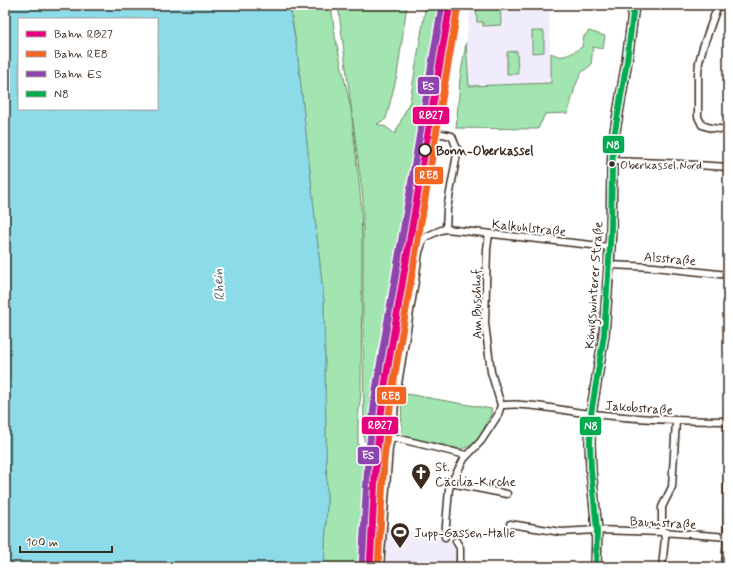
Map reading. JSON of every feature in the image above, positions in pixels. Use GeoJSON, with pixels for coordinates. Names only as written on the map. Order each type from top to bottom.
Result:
{"type":"FeatureCollection","features":[{"type":"Feature","properties":{"kind":"main road","name":"Königswinterer Straße"},"geometry":{"type":"LineString","coordinates":[[596,567],[597,530],[591,470],[591,414],[604,335],[610,247],[614,137],[627,61],[634,5]]}},
{"type":"Feature","properties":{"kind":"street"},"geometry":{"type":"LineString","coordinates":[[718,5],[699,62],[698,117],[702,125],[711,128],[728,130]]}},
{"type":"Feature","properties":{"kind":"street"},"geometry":{"type":"LineString","coordinates":[[442,134],[452,136],[457,149],[447,209],[446,229]]}},
{"type":"Feature","properties":{"kind":"street"},"geometry":{"type":"LineString","coordinates":[[612,161],[728,167]]}},
{"type":"Feature","properties":{"kind":"street","name":"Kalkuhlstraße"},"geometry":{"type":"LineString","coordinates":[[380,567],[389,448],[392,437],[395,402],[419,252],[424,238],[446,229],[610,247]]}},
{"type":"Feature","properties":{"kind":"street","name":"Am Buschhof"},"geometry":{"type":"LineString","coordinates":[[489,234],[487,248],[485,323],[491,372],[501,406]]}},
{"type":"Feature","properties":{"kind":"street","name":"Alsstraße"},"geometry":{"type":"LineString","coordinates":[[609,265],[654,267],[728,275]]}},
{"type":"Feature","properties":{"kind":"street","name":"Jakobstraße"},"geometry":{"type":"LineString","coordinates":[[501,406],[522,404],[634,419],[722,421],[728,423]]}},
{"type":"Feature","properties":{"kind":"street"},"geometry":{"type":"LineString","coordinates":[[445,537],[449,489],[451,483],[466,455],[481,441],[498,415],[501,406]]}},
{"type":"Feature","properties":{"kind":"street"},"geometry":{"type":"LineString","coordinates":[[725,567],[727,537],[728,410]]}},
{"type":"Feature","properties":{"kind":"street"},"geometry":{"type":"LineString","coordinates":[[662,567],[665,538],[662,532],[662,507],[672,487],[676,421]]}},
{"type":"Feature","properties":{"kind":"street"},"geometry":{"type":"LineString","coordinates":[[392,437],[466,455]]}},
{"type":"Feature","properties":{"kind":"street"},"geometry":{"type":"LineString","coordinates":[[451,483],[507,494]]}},
{"type":"Feature","properties":{"kind":"street","name":"Baumstraße"},"geometry":{"type":"LineString","coordinates":[[510,524],[561,532],[597,530],[662,532],[727,537]]}},
{"type":"Feature","properties":{"kind":"street"},"geometry":{"type":"LineString","coordinates":[[456,541],[460,548],[460,567]]}},
{"type":"Feature","properties":{"kind":"shaded area"},"geometry":{"type":"Polygon","coordinates":[[[471,5],[549,5],[551,83],[469,87],[466,43],[471,5]]]}},
{"type":"Feature","properties":{"kind":"shaded area"},"geometry":{"type":"Polygon","coordinates":[[[386,526],[454,542],[458,548],[455,567],[383,567],[386,526]]]}},
{"type":"Feature","properties":{"kind":"green space"},"geometry":{"type":"Polygon","coordinates":[[[290,5],[331,5],[335,36],[351,109],[361,202],[361,393],[358,419],[358,443],[359,447],[366,454],[369,485],[368,532],[365,567],[324,567],[327,505],[324,302],[297,50],[290,5]]]}},
{"type":"Feature","properties":{"kind":"green space"},"geometry":{"type":"Polygon","coordinates":[[[338,5],[407,5],[397,75],[386,119],[377,124],[386,127],[395,134],[410,101],[426,5],[441,5],[371,444],[364,441],[363,199],[338,5]]]}},
{"type":"Feature","properties":{"kind":"green space"},"geometry":{"type":"Polygon","coordinates":[[[476,5],[500,5],[501,25],[483,26],[483,22],[477,22],[476,5]]]}},
{"type":"Feature","properties":{"kind":"green space"},"geometry":{"type":"Polygon","coordinates":[[[532,31],[544,31],[544,52],[532,53],[532,31]]]}},
{"type":"Feature","properties":{"kind":"green space"},"geometry":{"type":"Polygon","coordinates":[[[589,31],[605,36],[603,49],[593,47],[591,65],[581,73],[575,87],[568,113],[545,114],[538,129],[456,128],[460,78],[466,43],[469,86],[551,83],[551,53],[563,56],[574,52],[582,47],[584,36],[589,31]]]}},
{"type":"Feature","properties":{"kind":"green space"},"geometry":{"type":"Polygon","coordinates":[[[517,51],[518,74],[507,74],[507,52],[517,51]]]}},
{"type":"Feature","properties":{"kind":"green space"},"geometry":{"type":"Polygon","coordinates":[[[401,393],[492,409],[491,414],[476,443],[465,448],[460,449],[404,436],[402,433],[401,393]]]}},
{"type":"Feature","properties":{"kind":"water","name":"Rhein"},"geometry":{"type":"Polygon","coordinates":[[[5,5],[289,5],[297,50],[324,302],[327,505],[324,567],[5,567],[5,5]]]}},
{"type":"Feature","properties":{"kind":"rail line","name":"ES"},"geometry":{"type":"LineString","coordinates":[[362,567],[368,459],[376,389],[442,5]]}},
{"type":"Feature","properties":{"kind":"rail line","name":"RB27"},"geometry":{"type":"LineString","coordinates":[[370,567],[376,459],[384,390],[450,5]]}},
{"type":"Feature","properties":{"kind":"rail line","name":"RE8"},"geometry":{"type":"LineString","coordinates":[[378,567],[384,460],[392,391],[458,6]]}},
{"type":"Feature","properties":{"kind":"transit line","name":"N8"},"geometry":{"type":"LineString","coordinates":[[596,567],[597,530],[591,470],[591,414],[604,335],[611,230],[614,137],[627,61],[634,5]]}},
{"type":"Feature","properties":{"kind":"place","name":"Bonn-Oberkassel"},"geometry":{"type":"Point","coordinates":[425,150]}},
{"type":"Feature","properties":{"kind":"place","name":"Oberkassel Nord"},"geometry":{"type":"Point","coordinates":[612,164]}},
{"type":"Feature","properties":{"kind":"place","name":"St. Cäcilia-Kirche"},"geometry":{"type":"Point","coordinates":[421,490]}},
{"type":"Feature","properties":{"kind":"place","name":"Jupp-Gassen-Halle"},"geometry":{"type":"Point","coordinates":[400,549]}}]}
